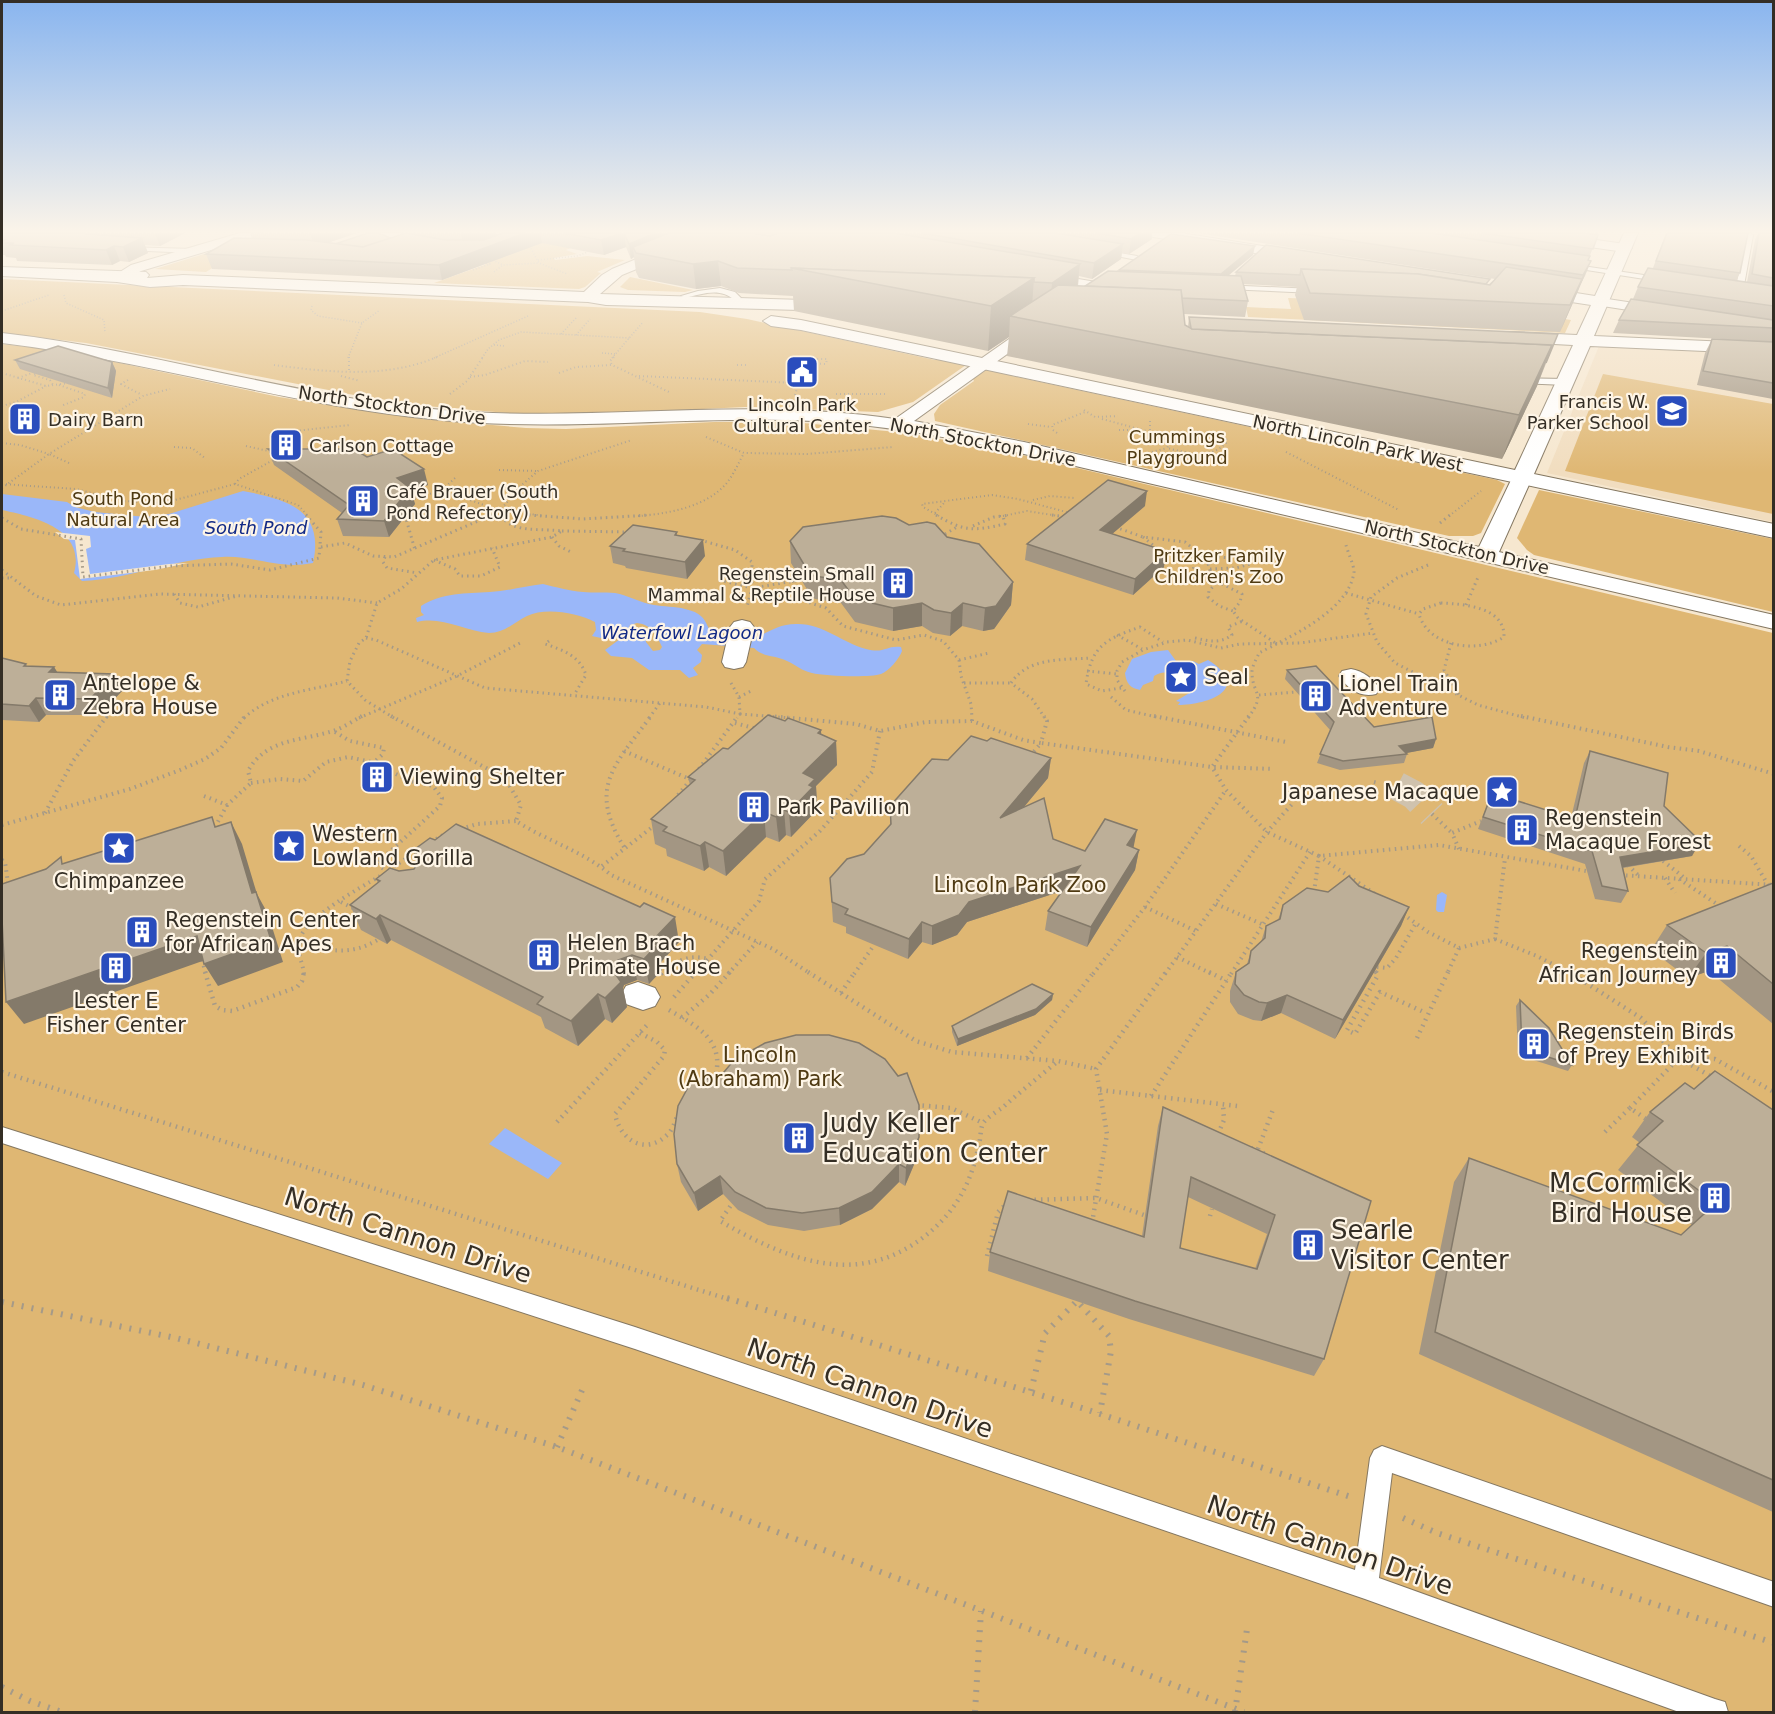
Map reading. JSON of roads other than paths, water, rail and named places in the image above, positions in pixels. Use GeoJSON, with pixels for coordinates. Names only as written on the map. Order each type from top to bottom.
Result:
{"type":"FeatureCollection","features":[{"type":"Feature","properties":{"kind":"street","name":"North Lincoln Park West"},"geometry":{"type":"LineString","coordinates":[[723,313],[801,325],[1773,531]]}},
{"type":"Feature","properties":{"kind":"street","name":"North Lincoln Park West"},"geometry":{"type":"LineString","coordinates":[[784,313],[801,325]]}},
{"type":"Feature","properties":{"kind":"street"},"geometry":{"type":"LineString","coordinates":[[1485,561],[1596,313]]}},
{"type":"Feature","properties":{"kind":"street"},"geometry":{"type":"LineString","coordinates":[[1676,313],[1683,314]]}},
{"type":"Feature","properties":{"kind":"street"},"geometry":{"type":"LineString","coordinates":[[1026,314],[1053,315]]}},
{"type":"Feature","properties":{"kind":"street"},"geometry":{"type":"LineString","coordinates":[[900,423],[1053,315]]}},
{"type":"Feature","properties":{"kind":"street"},"geometry":{"type":"LineString","coordinates":[[1502,336],[1773,349]]}},
{"type":"Feature","properties":{"kind":"street","name":"North Stockton Drive"},"geometry":{"type":"LineString","coordinates":[[2,338],[55,344],[387,408],[459,416],[572,421],[762,414],[900,423],[1016,446],[1485,561],[1773,622]]}},
{"type":"Feature","properties":{"kind":"street"},"geometry":{"type":"LineString","coordinates":[[734,662],[742,627]]}},
{"type":"Feature","properties":{"kind":"lane"},"geometry":{"type":"LineString","coordinates":[[1511,379],[1566,382]]}},
{"type":"Feature","properties":{"kind":"lane","name":"North Cannon Drive"},"geometry":{"type":"LineString","coordinates":[[2,1135],[635,1338],[1365,1586],[1715,1713]]}},
{"type":"Feature","properties":{"kind":"lane"},"geometry":{"type":"LineString","coordinates":[[1365,1586],[1382,1458],[1773,1595]]}},
{"type":"Feature","properties":{"kind":"water","name":"South Pond"},"geometry":{"type":"Polygon","coordinates":[[[243,491],[274,498],[299,510],[313,530],[315,545],[313,563],[288,565],[222,557],[187,561],[117,577],[82,581],[74,573],[76,558],[65,536],[42,521],[2,510],[2,494],[67,502],[75,507],[95,512],[146,517],[169,514],[243,491]]]}},
{"type":"Feature","properties":{"kind":"water","name":"Waterfowl Lagoon"},"geometry":{"type":"Polygon","coordinates":[[[543,584],[578,591],[615,593],[649,604],[685,609],[701,616],[714,634],[730,640],[749,639],[779,627],[798,624],[816,627],[866,649],[877,651],[901,647],[902,651],[899,658],[881,674],[846,676],[808,672],[754,648],[702,644],[697,650],[702,655],[701,662],[693,668],[698,675],[689,678],[680,670],[649,670],[632,658],[611,656],[605,650],[620,639],[619,636],[601,638],[592,636],[596,630],[595,622],[571,614],[535,613],[494,633],[480,632],[444,622],[417,622],[416,618],[424,615],[421,612],[421,606],[438,598],[454,594],[497,591],[543,584]],[[642,624],[630,625],[629,628],[645,635],[646,642],[653,651],[660,650],[662,647],[655,634],[642,624]]]}},
{"type":"Feature","properties":{"kind":"water"},"geometry":{"type":"Polygon","coordinates":[[[1168,650],[1176,661],[1186,664],[1193,661],[1199,664],[1208,660],[1221,670],[1227,679],[1222,693],[1202,702],[1178,705],[1180,702],[1176,701],[1191,692],[1191,685],[1176,680],[1166,673],[1154,676],[1153,681],[1143,685],[1140,690],[1129,684],[1125,673],[1132,659],[1151,652],[1168,650]]]}},
{"type":"Feature","properties":{"kind":"water"},"geometry":{"type":"Polygon","coordinates":[[[505,1128],[562,1163],[548,1179],[489,1144],[505,1128]]]}},
{"type":"Feature","properties":{"kind":"waterway"},"geometry":{"type":"LineString","coordinates":[[1441,910],[1442,895]]}},
{"type":"Feature","properties":{"kind":"tunnel"},"geometry":{"type":"LineString","coordinates":[[1397,786],[1414,795],[1432,814]]}},
{"type":"Feature","properties":{"kind":"place","name":"Lincoln Park Cultural Center"},"geometry":{"type":"Point","coordinates":[802,372]}},
{"type":"Feature","properties":{"kind":"place","name":"Francis W. Parker School"},"geometry":{"type":"Point","coordinates":[1672,411]}},
{"type":"Feature","properties":{"kind":"place","name":"Dairy Barn"},"geometry":{"type":"Point","coordinates":[25,419]}},
{"type":"Feature","properties":{"kind":"place","name":"Carlson Cottage"},"geometry":{"type":"Point","coordinates":[286,445]}},
{"type":"Feature","properties":{"kind":"place","name":"Café Brauer (South Pond Refectory)"},"geometry":{"type":"Point","coordinates":[363,501]}},
{"type":"Feature","properties":{"kind":"place","name":"Regenstein Small Mammal & Reptile House"},"geometry":{"type":"Point","coordinates":[898,583]}},
{"type":"Feature","properties":{"kind":"place","name":"Seal"},"geometry":{"type":"Point","coordinates":[1181,677]}},
{"type":"Feature","properties":{"kind":"place","name":"Antelope & Zebra House"},"geometry":{"type":"Point","coordinates":[60,695]}},
{"type":"Feature","properties":{"kind":"place","name":"Lionel Train Adventure"},"geometry":{"type":"Point","coordinates":[1316,696]}},
{"type":"Feature","properties":{"kind":"place","name":"Viewing Shelter"},"geometry":{"type":"Point","coordinates":[377,777]}},
{"type":"Feature","properties":{"kind":"place","name":"Japanese Macaque"},"geometry":{"type":"Point","coordinates":[1502,792]}},
{"type":"Feature","properties":{"kind":"place","name":"Park Pavilion"},"geometry":{"type":"Point","coordinates":[754,807]}},
{"type":"Feature","properties":{"kind":"place","name":"Regenstein Macaque Forest"},"geometry":{"type":"Point","coordinates":[1522,830]}},
{"type":"Feature","properties":{"kind":"place","name":"Western Lowland Gorilla"},"geometry":{"type":"Point","coordinates":[289,846]}},
{"type":"Feature","properties":{"kind":"place","name":"Chimpanzee"},"geometry":{"type":"Point","coordinates":[119,848]}},
{"type":"Feature","properties":{"kind":"place","name":"Regenstein Center for African Apes"},"geometry":{"type":"Point","coordinates":[142,932]}},
{"type":"Feature","properties":{"kind":"place","name":"Helen Brach Primate House"},"geometry":{"type":"Point","coordinates":[544,955]}},
{"type":"Feature","properties":{"kind":"place","name":"Regenstein African Journey"},"geometry":{"type":"Point","coordinates":[1721,963]}},
{"type":"Feature","properties":{"kind":"place","name":"Lester E Fisher Center"},"geometry":{"type":"Point","coordinates":[116,968]}},
{"type":"Feature","properties":{"kind":"place","name":"Regenstein Birds of Prey Exhibit"},"geometry":{"type":"Point","coordinates":[1534,1044]}},
{"type":"Feature","properties":{"kind":"place","name":"Judy Keller Education Center"},"geometry":{"type":"Point","coordinates":[799,1138]}},
{"type":"Feature","properties":{"kind":"place","name":"McCormick Bird House"},"geometry":{"type":"Point","coordinates":[1715,1198]}},
{"type":"Feature","properties":{"kind":"place","name":"Searle Visitor Center"},"geometry":{"type":"Point","coordinates":[1308,1245]}},
{"type":"Feature","properties":{"kind":"park label","name":"Cummings Playground"},"geometry":{"type":"Point","coordinates":[1177,446]}},
{"type":"Feature","properties":{"kind":"park label","name":"South Pond Natural Area"},"geometry":{"type":"Point","coordinates":[123,508]}},
{"type":"Feature","properties":{"kind":"park label","name":"Pritzker Family Children's Zoo"},"geometry":{"type":"Point","coordinates":[1219,565]}},
{"type":"Feature","properties":{"kind":"park label","name":"Lincoln Park Zoo"},"geometry":{"type":"Point","coordinates":[1020,885]}},
{"type":"Feature","properties":{"kind":"park label","name":"Lincoln (Abraham) Park"},"geometry":{"type":"Point","coordinates":[760,1067]}}]}
